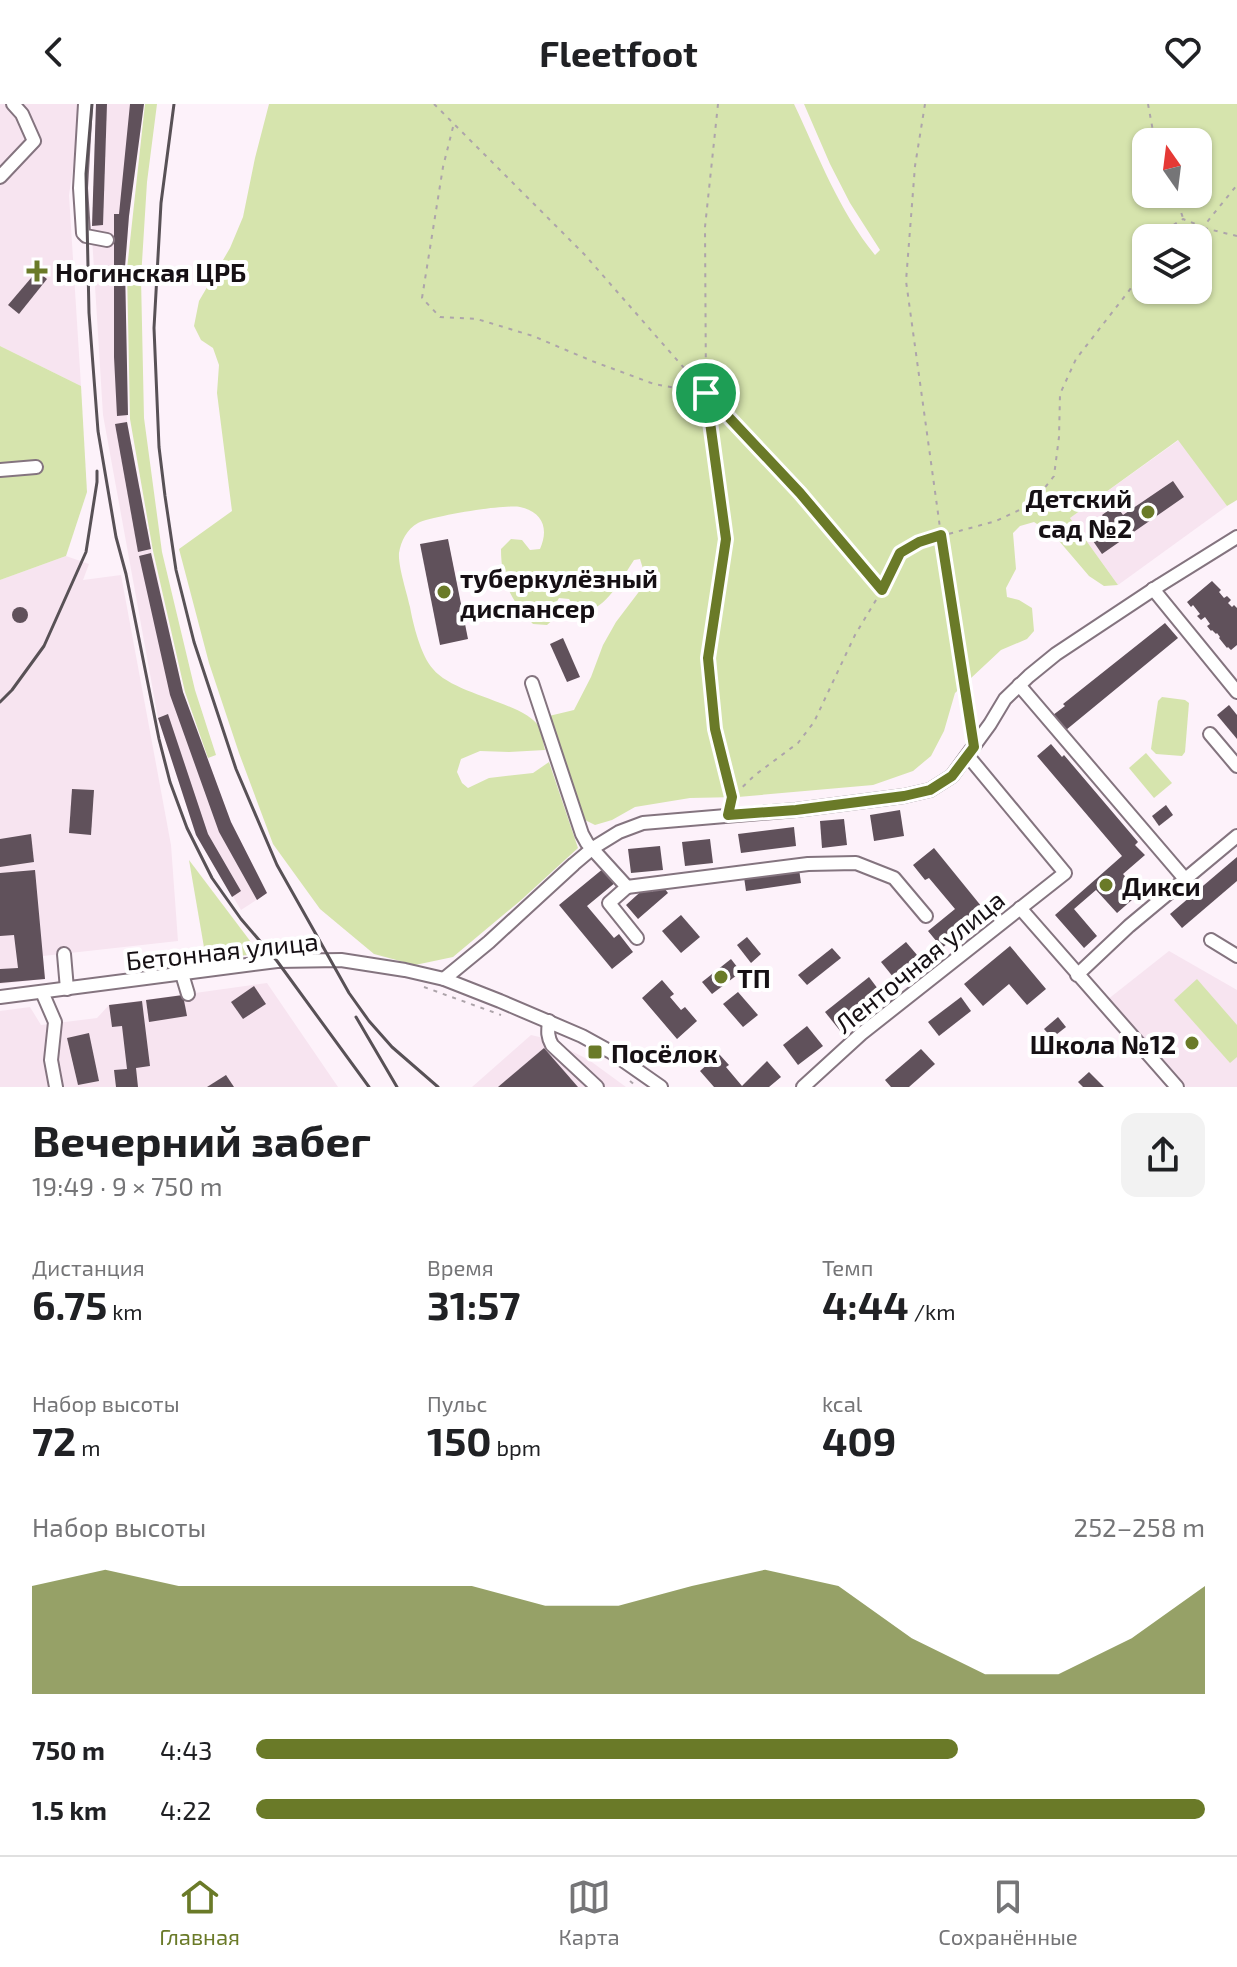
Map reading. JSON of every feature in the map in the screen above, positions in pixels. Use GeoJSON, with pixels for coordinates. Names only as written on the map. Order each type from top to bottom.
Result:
{"type":"FeatureCollection","features":[{"type":"Feature","properties":{"kind":"street"},"geometry":{"type":"LineString","coordinates":[[0,177],[34,141],[22,114],[13,104]]}},
{"type":"Feature","properties":{"kind":"street"},"geometry":{"type":"LineString","coordinates":[[85,104],[80,188],[83,233],[107,240]]}},
{"type":"Feature","properties":{"kind":"street"},"geometry":{"type":"LineString","coordinates":[[0,470],[36,467]]}},
{"type":"Feature","properties":{"kind":"street"},"geometry":{"type":"LineString","coordinates":[[444,979],[593,848],[619,832],[643,823],[796,810],[930,790],[952,776],[1005,699],[1056,654],[1237,537]]}},
{"type":"Feature","properties":{"kind":"street"},"geometry":{"type":"LineString","coordinates":[[1153,589],[1237,692]]}},
{"type":"Feature","properties":{"kind":"street"},"geometry":{"type":"LineString","coordinates":[[532,683],[582,834],[627,887]]}},
{"type":"Feature","properties":{"kind":"street"},"geometry":{"type":"LineString","coordinates":[[1019,685],[1185,879]]}},
{"type":"Feature","properties":{"kind":"street"},"geometry":{"type":"LineString","coordinates":[[1210,734],[1237,766]]}},
{"type":"Feature","properties":{"kind":"street","name":"Ленточная улица"},"geometry":{"type":"LineString","coordinates":[[803,1087],[861,1034],[1065,873],[971,752]]}},
{"type":"Feature","properties":{"kind":"street"},"geometry":{"type":"LineString","coordinates":[[1077,975],[1129,926],[1237,836]]}},
{"type":"Feature","properties":{"kind":"street"},"geometry":{"type":"LineString","coordinates":[[637,938],[609,903],[627,887],[808,864],[856,863],[894,878],[926,916]]}},
{"type":"Feature","properties":{"kind":"street"},"geometry":{"type":"LineString","coordinates":[[1020,908],[1177,1087]]}},
{"type":"Feature","properties":{"kind":"street"},"geometry":{"type":"LineString","coordinates":[[1211,940],[1237,956]]}},
{"type":"Feature","properties":{"kind":"street"},"geometry":{"type":"LineString","coordinates":[[64,954],[67,989]]}},
{"type":"Feature","properties":{"kind":"street","name":"Бетонная улица"},"geometry":{"type":"LineString","coordinates":[[0,997],[277,961],[329,960],[405,970],[444,979],[582,1036],[661,1087]]}},
{"type":"Feature","properties":{"kind":"street"},"geometry":{"type":"LineString","coordinates":[[182,974],[188,994]]}},
{"type":"Feature","properties":{"kind":"street"},"geometry":{"type":"LineString","coordinates":[[42,992],[55,1022],[51,1060],[56,1087]]}},
{"type":"Feature","properties":{"kind":"street"},"geometry":{"type":"LineString","coordinates":[[549,1021],[548,1039],[552,1045],[597,1087]]}},
{"type":"Feature","properties":{"kind":"path"},"geometry":{"type":"LineString","coordinates":[[434,104],[584,254],[706,393],[800,493],[882,590]]}},
{"type":"Feature","properties":{"kind":"path"},"geometry":{"type":"LineString","coordinates":[[718,104],[705,227],[706,393],[726,539],[708,658],[715,729],[732,797],[728,815]]}},
{"type":"Feature","properties":{"kind":"path"},"geometry":{"type":"LineString","coordinates":[[925,104],[915,166],[906,281],[971,752]]}},
{"type":"Feature","properties":{"kind":"path"},"geometry":{"type":"LineString","coordinates":[[1148,104],[1152,128]]}},
{"type":"Feature","properties":{"kind":"path"},"geometry":{"type":"LineString","coordinates":[[453,125],[443,167],[422,298],[440,317],[477,319],[533,336],[654,384],[706,393]]}},
{"type":"Feature","properties":{"kind":"path"},"geometry":{"type":"LineString","coordinates":[[1205,224],[1237,185]]}},
{"type":"Feature","properties":{"kind":"path"},"geometry":{"type":"LineString","coordinates":[[1179,208],[1183,219]]}},
{"type":"Feature","properties":{"kind":"path"},"geometry":{"type":"LineString","coordinates":[[1183,219],[1196,224]]}},
{"type":"Feature","properties":{"kind":"path"},"geometry":{"type":"LineString","coordinates":[[1175,224],[1183,219]]}},
{"type":"Feature","properties":{"kind":"path"},"geometry":{"type":"LineString","coordinates":[[1212,229],[1237,236]]}},
{"type":"Feature","properties":{"kind":"path"},"geometry":{"type":"LineString","coordinates":[[732,797],[755,775],[798,743],[814,722],[855,635],[900,553],[919,542],[996,521],[1032,504],[1054,476],[1060,394],[1076,359],[1132,287]]}},
{"type":"Feature","properties":{"kind":"path"},"geometry":{"type":"LineString","coordinates":[[424,987],[502,1015]]}},
{"type":"Feature","properties":{"kind":"path"},"geometry":{"type":"LineString","coordinates":[[626,1077],[637,1087]]}},
{"type":"Feature","properties":{"kind":"shaded area","name":"Ногинская ЦРБ"},"geometry":{"type":"Polygon","coordinates":[[[0,104],[82,104],[69,195],[81,386],[0,346],[0,104]]]}},
{"type":"Feature","properties":{"kind":"shaded area"},"geometry":{"type":"Polygon","coordinates":[[[96,104],[144,104],[125,267],[127,422],[183,693],[231,822],[267,893],[241,910],[196,835],[158,718],[103,415],[92,237],[96,104]]]}},
{"type":"Feature","properties":{"kind":"shaded area","name":"Детский сад №2"},"geometry":{"type":"Polygon","coordinates":[[[1179,440],[1227,506],[1118,585],[1070,518],[1179,440]]]}},
{"type":"Feature","properties":{"kind":"shaded area"},"geometry":{"type":"Polygon","coordinates":[[[66,556],[89,564],[83,580],[121,575],[171,845],[178,941],[43,956],[45,979],[0,984],[0,580],[66,556]]]}},
{"type":"Feature","properties":{"kind":"shaded area","name":"Школа №12"},"geometry":{"type":"Polygon","coordinates":[[[1169,951],[1237,990],[1237,1087],[1186,1087],[1107,1000],[1169,951]]]}},
{"type":"Feature","properties":{"kind":"shaded area"},"geometry":{"type":"Polygon","coordinates":[[[267,983],[338,1087],[0,1087],[0,1011],[30,1007],[41,1025],[97,1018],[109,1005],[267,983]]]}},
{"type":"Feature","properties":{"kind":"shaded area"},"geometry":{"type":"Polygon","coordinates":[[[531,1035],[548,1039],[589,1060],[626,1087],[472,1087],[531,1035]]]}},
{"type":"Feature","properties":{"kind":"green space"},"geometry":{"type":"Polygon","coordinates":[[[145,104],[157,104],[147,182],[141,278],[144,418],[162,552],[195,690],[216,755],[208,758],[185,692],[153,551],[130,419],[127,269],[145,104]]]}},
{"type":"Feature","properties":{"kind":"green space"},"geometry":{"type":"Polygon","coordinates":[[[269,104],[794,104],[840,201],[875,255],[880,250],[850,203],[804,104],[1237,104],[1237,500],[1227,506],[1178,440],[1070,518],[1118,585],[1104,586],[1089,576],[1054,535],[1034,522],[1020,526],[1013,533],[1016,569],[1006,588],[1007,597],[1032,608],[1034,631],[1027,639],[1001,650],[955,693],[944,731],[931,756],[913,771],[873,785],[738,797],[690,798],[635,807],[612,820],[595,825],[585,820],[549,716],[574,710],[603,645],[641,589],[644,572],[640,559],[634,560],[615,589],[597,607],[577,610],[569,599],[559,598],[553,608],[556,617],[547,625],[533,624],[509,590],[501,549],[511,539],[522,540],[530,550],[540,549],[544,528],[539,517],[528,509],[500,507],[418,523],[405,536],[399,558],[415,631],[429,663],[443,678],[457,686],[520,711],[532,719],[539,727],[545,750],[480,751],[461,759],[457,772],[462,783],[468,788],[489,778],[533,773],[549,762],[578,848],[453,957],[415,965],[374,954],[320,909],[273,844],[209,663],[179,549],[232,511],[217,393],[219,365],[213,348],[201,340],[194,326],[199,301],[230,248],[243,217],[269,104]]]}},
{"type":"Feature","properties":{"kind":"green space"},"geometry":{"type":"Polygon","coordinates":[[[0,346],[81,386],[87,492],[66,556],[0,580],[0,346]]]}},
{"type":"Feature","properties":{"kind":"green space"},"geometry":{"type":"Polygon","coordinates":[[[1162,697],[1189,703],[1185,752],[1182,756],[1156,754],[1151,749],[1158,701],[1162,697]]]}},
{"type":"Feature","properties":{"kind":"green space"},"geometry":{"type":"Polygon","coordinates":[[[1146,753],[1172,783],[1154,798],[1129,768],[1146,753]]]}},
{"type":"Feature","properties":{"kind":"green space"},"geometry":{"type":"Polygon","coordinates":[[[189,860],[260,954],[206,959],[189,860]]]}},
{"type":"Feature","properties":{"kind":"green space"},"geometry":{"type":"Polygon","coordinates":[[[1197,979],[1237,1025],[1237,1057],[1230,1063],[1174,1000],[1197,979]]]}},
{"type":"Feature","properties":{"kind":"building"},"geometry":{"type":"Polygon","coordinates":[[[96,104],[107,104],[103,225],[92,226],[96,104]]]}},
{"type":"Feature","properties":{"kind":"building"},"geometry":{"type":"Polygon","coordinates":[[[130,104],[144,104],[125,267],[128,415],[117,416],[114,214],[119,214],[130,104]]]}},
{"type":"Feature","properties":{"kind":"building"},"geometry":{"type":"Polygon","coordinates":[[[37,271],[47,279],[19,314],[8,305],[37,271]]]}},
{"type":"Feature","properties":{"kind":"building"},"geometry":{"type":"Polygon","coordinates":[[[127,422],[151,549],[138,552],[115,424],[127,422]]]}},
{"type":"Feature","properties":{"kind":"building"},"geometry":{"type":"Polygon","coordinates":[[[1173,481],[1184,497],[1102,554],[1091,538],[1109,526],[1102,515],[1116,505],[1123,515],[1173,481]]]}},
{"type":"Feature","properties":{"kind":"building","name":"туберкулёзный диспансер"},"geometry":{"type":"Polygon","coordinates":[[[448,539],[468,639],[440,645],[420,544],[448,539]]]}},
{"type":"Feature","properties":{"kind":"building"},"geometry":{"type":"Polygon","coordinates":[[[151,553],[183,692],[231,822],[267,893],[257,900],[219,832],[170,695],[139,556],[151,553]]]}},
{"type":"Feature","properties":{"kind":"building"},"geometry":{"type":"Polygon","coordinates":[[[1212,581],[1224,598],[1227,596],[1231,600],[1228,603],[1237,608],[1237,645],[1231,650],[1207,626],[1210,624],[1205,617],[1201,620],[1193,605],[1191,607],[1187,602],[1212,581]]]}},
{"type":"Feature","properties":{"kind":"building"},"geometry":{"type":"Polygon","coordinates":[[[17,607],[23,607],[28,615],[26,621],[17,623],[12,618],[12,612],[17,607]]]}},
{"type":"Feature","properties":{"kind":"building"},"geometry":{"type":"Polygon","coordinates":[[[1165,623],[1178,638],[1066,730],[1053,715],[1065,706],[1063,704],[1165,623]]]}},
{"type":"Feature","properties":{"kind":"building","name":"туберкулёзный диспансер"},"geometry":{"type":"Polygon","coordinates":[[[563,638],[580,677],[567,682],[550,644],[563,638]]]}},
{"type":"Feature","properties":{"kind":"building"},"geometry":{"type":"Polygon","coordinates":[[[1229,705],[1237,715],[1237,739],[1217,715],[1229,705]]]}},
{"type":"Feature","properties":{"kind":"building"},"geometry":{"type":"Polygon","coordinates":[[[168,714],[208,834],[241,891],[232,897],[196,835],[158,718],[168,714]]]}},
{"type":"Feature","properties":{"kind":"building"},"geometry":{"type":"Polygon","coordinates":[[[1051,744],[1062,757],[1064,755],[1138,842],[1135,845],[1145,855],[1123,874],[1140,893],[1117,913],[1096,890],[1074,909],[1097,936],[1084,948],[1055,915],[1122,856],[1037,756],[1051,744]]]}},
{"type":"Feature","properties":{"kind":"building"},"geometry":{"type":"Polygon","coordinates":[[[72,789],[94,790],[91,835],[69,833],[72,789]]]}},
{"type":"Feature","properties":{"kind":"building"},"geometry":{"type":"Polygon","coordinates":[[[1166,805],[1173,815],[1159,826],[1152,816],[1166,805]]]}},
{"type":"Feature","properties":{"kind":"building"},"geometry":{"type":"Polygon","coordinates":[[[900,810],[904,836],[874,841],[870,815],[900,810]]]}},
{"type":"Feature","properties":{"kind":"building"},"geometry":{"type":"Polygon","coordinates":[[[844,819],[847,845],[822,848],[820,821],[844,819]]]}},
{"type":"Feature","properties":{"kind":"building"},"geometry":{"type":"Polygon","coordinates":[[[794,827],[796,846],[741,853],[738,834],[794,827]]]}},
{"type":"Feature","properties":{"kind":"building"},"geometry":{"type":"Polygon","coordinates":[[[31,834],[34,862],[0,867],[0,839],[31,834]]]}},
{"type":"Feature","properties":{"kind":"building"},"geometry":{"type":"Polygon","coordinates":[[[710,839],[713,863],[685,866],[682,842],[710,839]]]}},
{"type":"Feature","properties":{"kind":"building"},"geometry":{"type":"Polygon","coordinates":[[[660,846],[663,870],[631,873],[628,849],[660,846]]]}},
{"type":"Feature","properties":{"kind":"building"},"geometry":{"type":"Polygon","coordinates":[[[934,848],[986,912],[942,948],[928,931],[955,909],[929,878],[925,880],[913,865],[934,848]]]}},
{"type":"Feature","properties":{"kind":"building"},"geometry":{"type":"Polygon","coordinates":[[[1237,857],[1237,881],[1182,928],[1170,914],[1237,857]]]}},
{"type":"Feature","properties":{"kind":"building"},"geometry":{"type":"Polygon","coordinates":[[[604,868],[616,882],[587,906],[614,938],[619,934],[633,952],[612,969],[559,905],[604,868]]]}},
{"type":"Feature","properties":{"kind":"building"},"geometry":{"type":"Polygon","coordinates":[[[799,869],[801,883],[746,891],[744,877],[799,869]]]}},
{"type":"Feature","properties":{"kind":"building"},"geometry":{"type":"Polygon","coordinates":[[[35,870],[45,979],[0,983],[0,969],[18,968],[14,935],[0,936],[0,873],[35,870]]]}},
{"type":"Feature","properties":{"kind":"building"},"geometry":{"type":"Polygon","coordinates":[[[661,884],[668,893],[638,919],[626,905],[647,886],[652,892],[661,884]]]}},
{"type":"Feature","properties":{"kind":"building"},"geometry":{"type":"Polygon","coordinates":[[[681,915],[700,937],[681,953],[662,931],[681,915]]]}},
{"type":"Feature","properties":{"kind":"building"},"geometry":{"type":"Polygon","coordinates":[[[747,937],[761,954],[751,963],[737,945],[747,937]]]}},
{"type":"Feature","properties":{"kind":"building"},"geometry":{"type":"Polygon","coordinates":[[[906,942],[923,962],[898,983],[881,962],[906,942]]]}},
{"type":"Feature","properties":{"kind":"building"},"geometry":{"type":"Polygon","coordinates":[[[1010,946],[1046,989],[1027,1005],[1009,984],[983,1006],[964,984],[1010,946]]]}},
{"type":"Feature","properties":{"kind":"building"},"geometry":{"type":"Polygon","coordinates":[[[832,948],[841,958],[807,985],[798,975],[832,948]]]}},
{"type":"Feature","properties":{"kind":"building","name":"ТП"},"geometry":{"type":"Polygon","coordinates":[[[731,959],[741,972],[712,994],[702,982],[731,959]]]}},
{"type":"Feature","properties":{"kind":"building"},"geometry":{"type":"Polygon","coordinates":[[[869,977],[884,997],[841,1032],[825,1012],[869,977]]]}},
{"type":"Feature","properties":{"kind":"building"},"geometry":{"type":"Polygon","coordinates":[[[662,980],[674,994],[670,997],[681,1010],[685,1007],[697,1021],[677,1039],[642,998],[662,980]]]}},
{"type":"Feature","properties":{"kind":"building"},"geometry":{"type":"Polygon","coordinates":[[[254,986],[266,1004],[243,1019],[231,1002],[254,986]]]}},
{"type":"Feature","properties":{"kind":"building"},"geometry":{"type":"Polygon","coordinates":[[[738,992],[758,1015],[743,1027],[723,1004],[738,992]]]}},
{"type":"Feature","properties":{"kind":"building"},"geometry":{"type":"Polygon","coordinates":[[[183,995],[187,1016],[149,1022],[146,1000],[183,995]]]}},
{"type":"Feature","properties":{"kind":"building"},"geometry":{"type":"Polygon","coordinates":[[[961,997],[971,1011],[939,1036],[928,1022],[961,997]]]}},
{"type":"Feature","properties":{"kind":"building"},"geometry":{"type":"Polygon","coordinates":[[[142,1001],[150,1066],[136,1068],[138,1087],[116,1087],[114,1070],[127,1069],[122,1026],[112,1027],[109,1005],[142,1001]]]}},
{"type":"Feature","properties":{"kind":"building"},"geometry":{"type":"Polygon","coordinates":[[[1058,1017],[1066,1027],[1052,1038],[1044,1029],[1058,1017]]]}},
{"type":"Feature","properties":{"kind":"building"},"geometry":{"type":"Polygon","coordinates":[[[807,1026],[823,1046],[798,1065],[783,1045],[807,1026]]]}},
{"type":"Feature","properties":{"kind":"building"},"geometry":{"type":"Polygon","coordinates":[[[89,1033],[99,1081],[78,1085],[67,1038],[89,1033]]]}},
{"type":"Feature","properties":{"kind":"building"},"geometry":{"type":"Polygon","coordinates":[[[544,1048],[578,1087],[498,1087],[544,1048]]]}},
{"type":"Feature","properties":{"kind":"building"},"geometry":{"type":"Polygon","coordinates":[[[921,1049],[935,1064],[909,1087],[891,1087],[885,1080],[921,1049]]]}},
{"type":"Feature","properties":{"kind":"building"},"geometry":{"type":"Polygon","coordinates":[[[719,1054],[742,1086],[767,1061],[781,1077],[769,1087],[714,1087],[700,1071],[719,1054]]]}},
{"type":"Feature","properties":{"kind":"building"},"geometry":{"type":"Polygon","coordinates":[[[1089,1072],[1104,1087],[1083,1087],[1078,1082],[1089,1072]]]}},
{"type":"Feature","properties":{"kind":"building"},"geometry":{"type":"Polygon","coordinates":[[[226,1075],[234,1087],[207,1087],[226,1075]]]}},
{"type":"Feature","properties":{"kind":"railway"},"geometry":{"type":"LineString","coordinates":[[92,104],[86,174],[89,313],[98,431],[116,537],[170,782],[187,828],[212,878],[369,1087]]}},
{"type":"Feature","properties":{"kind":"railway"},"geometry":{"type":"LineString","coordinates":[[174,104],[161,203],[154,328],[159,447],[165,496],[176,570],[194,642],[236,769],[277,865],[349,993],[369,1021],[392,1047],[438,1087]]}},
{"type":"Feature","properties":{"kind":"railway"},"geometry":{"type":"LineString","coordinates":[[0,702],[44,646],[86,552],[97,471]]}},
{"type":"Feature","properties":{"kind":"railway"},"geometry":{"type":"LineString","coordinates":[[356,1017],[397,1087]]}},
{"type":"Feature","properties":{"kind":"place","name":"Ногинская ЦРБ"},"geometry":{"type":"Point","coordinates":[37,271]}},
{"type":"Feature","properties":{"kind":"place","name":"Детский сад №2"},"geometry":{"type":"Point","coordinates":[1148,512]}},
{"type":"Feature","properties":{"kind":"place","name":"туберкулёзный диспансер"},"geometry":{"type":"Point","coordinates":[444,592]}},
{"type":"Feature","properties":{"kind":"place","name":"Дикси"},"geometry":{"type":"Point","coordinates":[1106,885]}},
{"type":"Feature","properties":{"kind":"place","name":"ТП"},"geometry":{"type":"Point","coordinates":[721,977]}},
{"type":"Feature","properties":{"kind":"place","name":"Школа №12"},"geometry":{"type":"Point","coordinates":[1192,1043]}},
{"type":"Feature","properties":{"kind":"place","name":"Посёлок"},"geometry":{"type":"Point","coordinates":[595,1052]}},
{"type":"Feature","properties":{"kind":"route"},"geometry":{"type":"LineString","coordinates":[[706,393],[800,493],[882,590],[900,553],[919,542],[941,535],[974,747],[952,776],[930,790],[796,810],[728,815],[732,797],[715,729],[708,658],[726,539],[706,393]]}}]}
